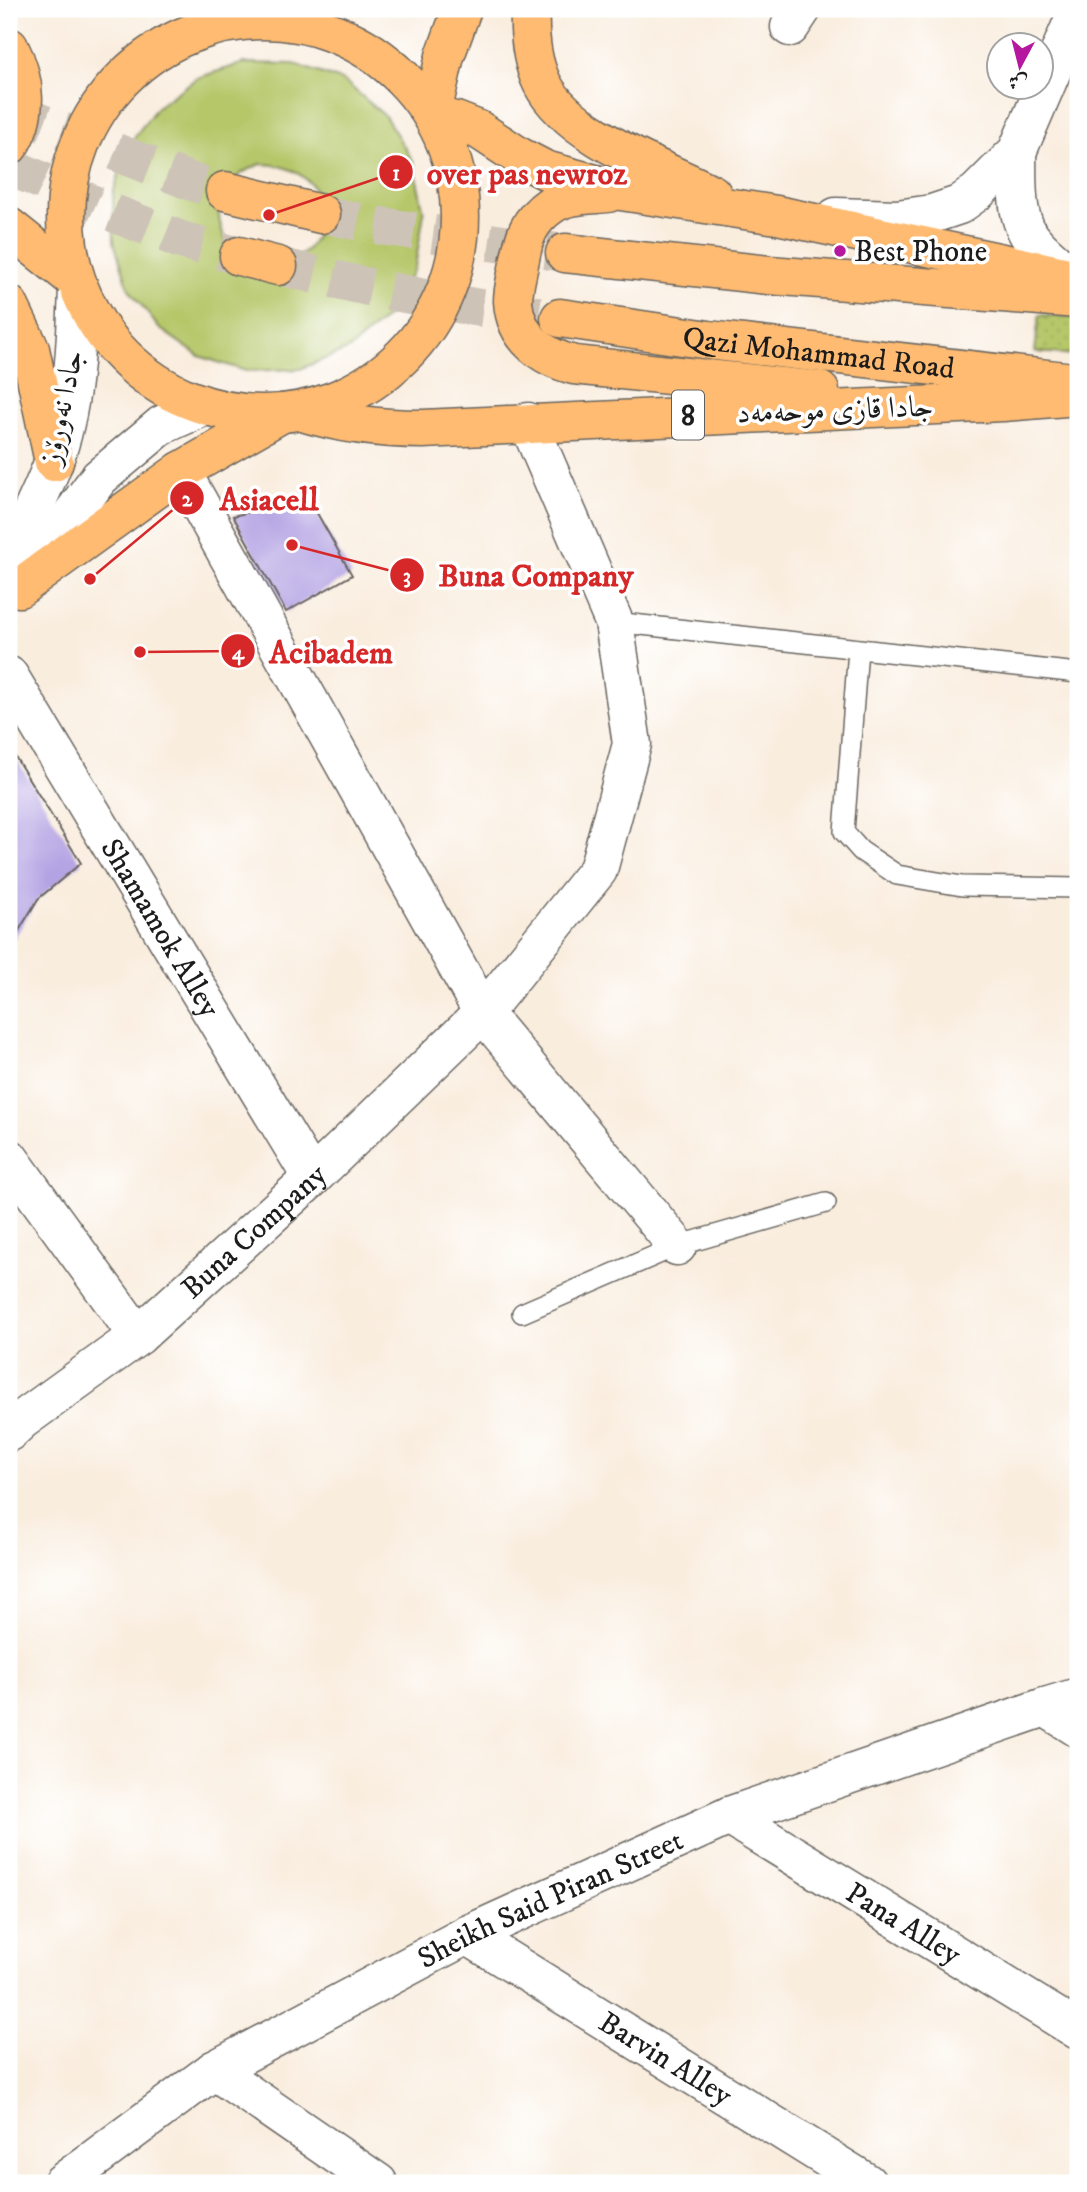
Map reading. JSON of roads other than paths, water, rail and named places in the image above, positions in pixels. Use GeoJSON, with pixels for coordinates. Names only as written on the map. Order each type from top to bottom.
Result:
{"type":"FeatureCollection","features":[{"type":"Feature","properties":{"kind":"main road"},"geometry":{"type":"LineString","coordinates":[[187,9],[239,20]]}},
{"type":"Feature","properties":{"kind":"main road"},"geometry":{"type":"LineString","coordinates":[[291,412],[244,413],[205,405],[151,380],[107,339],[76,283],[64,221],[71,163],[95,111],[133,67],[182,35],[239,20],[305,15],[314,9]]}},
{"type":"Feature","properties":{"kind":"main road"},"geometry":{"type":"LineString","coordinates":[[433,115],[445,56],[462,9]]}},
{"type":"Feature","properties":{"kind":"main road"},"geometry":{"type":"LineString","coordinates":[[530,9],[529,38],[541,81],[565,113],[603,141],[762,213]]}},
{"type":"Feature","properties":{"kind":"main road"},"geometry":{"type":"LineString","coordinates":[[12,582],[181,471],[291,412],[351,394],[395,363],[430,323],[453,273],[461,220],[455,167],[433,115],[391,66],[338,33],[276,19]]}},
{"type":"Feature","properties":{"kind":"main road"},"geometry":{"type":"LineString","coordinates":[[9,47],[19,66],[24,92],[21,119],[9,146]]}},
{"type":"Feature","properties":{"kind":"main road"},"geometry":{"type":"LineString","coordinates":[[433,115],[479,130],[545,170],[621,191],[762,213],[1077,285]]}},
{"type":"Feature","properties":{"kind":"main road"},"geometry":{"type":"LineString","coordinates":[[225,191],[321,214]]}},
{"type":"Feature","properties":{"kind":"main road"},"geometry":{"type":"LineString","coordinates":[[621,191],[569,197],[554,203],[542,212],[524,236],[513,299],[520,327],[538,350],[555,360],[574,365],[696,380],[762,384],[936,406]]}},
{"type":"Feature","properties":{"kind":"main road"},"geometry":{"type":"LineString","coordinates":[[9,227],[76,283]]}},
{"type":"Feature","properties":{"kind":"main road"},"geometry":{"type":"LineString","coordinates":[[565,253],[782,276],[1077,285]]}},
{"type":"Feature","properties":{"kind":"main road"},"geometry":{"type":"LineString","coordinates":[[239,256],[278,266]]}},
{"type":"Feature","properties":{"kind":"main road"},"geometry":{"type":"LineString","coordinates":[[9,305],[30,349],[54,462]]}},
{"type":"Feature","properties":{"kind":"main road","name":"Qazi Mohammad Road"},"geometry":{"type":"LineString","coordinates":[[560,318],[709,340],[1078,382]]}},
{"type":"Feature","properties":{"kind":"main road","name":"جادا قازی موحەمەد"},"geometry":{"type":"LineString","coordinates":[[291,412],[330,421],[391,429],[936,406],[1078,396]]}},
{"type":"Feature","properties":{"kind":"street"},"geometry":{"type":"LineString","coordinates":[[762,213],[897,219],[932,214],[959,205],[977,192],[1017,152],[1078,10]]}},
{"type":"Feature","properties":{"kind":"street"},"geometry":{"type":"LineString","coordinates":[[1017,152],[1021,217],[1027,232],[1077,285]]}},
{"type":"Feature","properties":{"kind":"street","name":"جادا نەورۆز"},"geometry":{"type":"LineString","coordinates":[[12,582],[54,462],[63,428],[74,358],[76,283]]}},
{"type":"Feature","properties":{"kind":"street","name":"جادا نەورۆز"},"geometry":{"type":"LineString","coordinates":[[12,582],[99,478],[162,425],[205,405]]}},
{"type":"Feature","properties":{"kind":"street","name":"Buna Company"},"geometry":{"type":"LineString","coordinates":[[9,1433],[22,1420],[138,1336],[312,1178],[483,1013],[598,870],[632,744],[614,622],[528,422]]}},
{"type":"Feature","properties":{"kind":"street"},"geometry":{"type":"LineString","coordinates":[[181,471],[483,1013],[677,1246]]}},
{"type":"Feature","properties":{"kind":"street","name":"Shamamok Alley"},"geometry":{"type":"LineString","coordinates":[[9,676],[312,1178]]}},
{"type":"Feature","properties":{"kind":"street"},"geometry":{"type":"LineString","coordinates":[[9,1158],[138,1336]]}},
{"type":"Feature","properties":{"kind":"street"},"geometry":{"type":"LineString","coordinates":[[1062,1702],[1078,1728]]}},
{"type":"Feature","properties":{"kind":"street","name":"Sheikh Said Piran Street"},"geometry":{"type":"LineString","coordinates":[[62,2183],[214,2070],[467,1935],[729,1816],[1062,1702]]}},
{"type":"Feature","properties":{"kind":"street","name":"Pana Alley"},"geometry":{"type":"LineString","coordinates":[[729,1816],[1078,2030]]}},
{"type":"Feature","properties":{"kind":"street","name":"Barvin Alley"},"geometry":{"type":"LineString","coordinates":[[467,1935],[867,2183]]}},
{"type":"Feature","properties":{"kind":"street"},"geometry":{"type":"LineString","coordinates":[[214,2070],[378,2183]]}},
{"type":"Feature","properties":{"kind":"lane"},"geometry":{"type":"LineString","coordinates":[[614,622],[1078,673]]}},
{"type":"Feature","properties":{"kind":"lane"},"geometry":{"type":"LineString","coordinates":[[858,649],[844,832],[852,841],[897,875],[962,886],[1078,888]]}},
{"type":"Feature","properties":{"kind":"lane"},"geometry":{"type":"LineString","coordinates":[[522,1313],[677,1246],[826,1203]]}},
{"type":"Feature","properties":{"kind":"tunnel"},"geometry":{"type":"LineString","coordinates":[[9,110],[192,182],[225,191]]}},
{"type":"Feature","properties":{"kind":"tunnel"},"geometry":{"type":"LineString","coordinates":[[9,166],[181,240],[239,256]]}},
{"type":"Feature","properties":{"kind":"tunnel"},"geometry":{"type":"LineString","coordinates":[[321,214],[374,225],[565,253]]}},
{"type":"Feature","properties":{"kind":"tunnel"},"geometry":{"type":"LineString","coordinates":[[278,266],[368,287],[474,307],[560,318]]}},
{"type":"Feature","properties":{"kind":"place","name":"over pas newroz"},"geometry":{"type":"Point","coordinates":[269,215]}},
{"type":"Feature","properties":{"kind":"place","name":"Best Phone"},"geometry":{"type":"Point","coordinates":[840,251]}},
{"type":"Feature","properties":{"kind":"place","name":"Buna Company"},"geometry":{"type":"Point","coordinates":[292,545]}},
{"type":"Feature","properties":{"kind":"place","name":"Asiacell"},"geometry":{"type":"Point","coordinates":[90,579]}},
{"type":"Feature","properties":{"kind":"place","name":"Acibadem"},"geometry":{"type":"Point","coordinates":[140,652]}}]}
